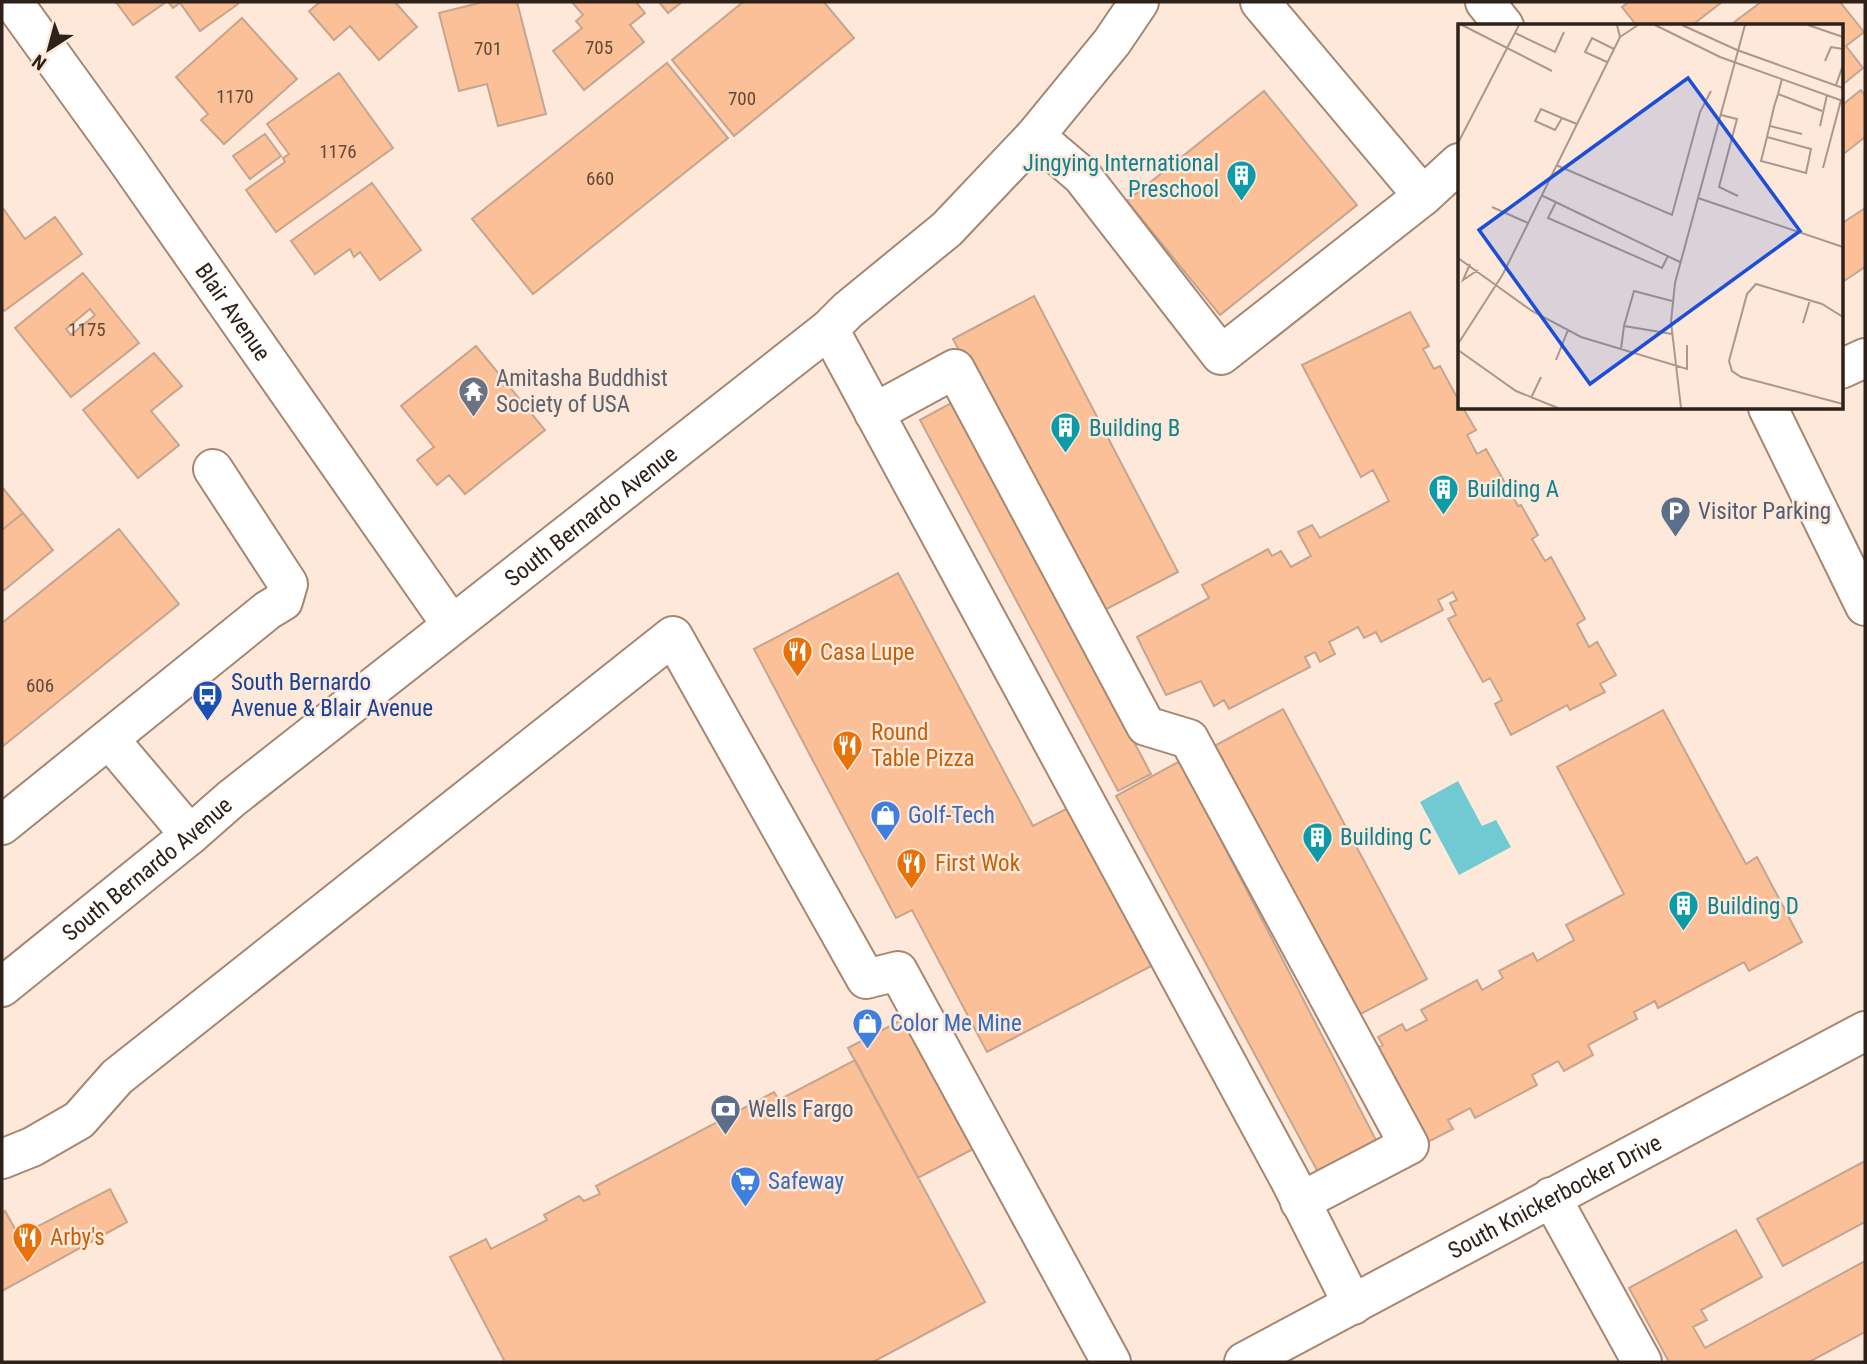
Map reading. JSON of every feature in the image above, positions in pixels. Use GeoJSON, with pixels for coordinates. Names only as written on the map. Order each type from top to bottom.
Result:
{"type":"FeatureCollection","features":[{"type":"Feature","properties":{"kind":"street","name":"Blair Avenue"},"geometry":{"type":"LineString","coordinates":[[13,2],[133,168],[451,624]]}},
{"type":"Feature","properties":{"kind":"street","name":"South Bernardo Avenue"},"geometry":{"type":"LineString","coordinates":[[2,987],[231,799],[829,329],[848,310],[947,229],[1035,136],[1112,42],[1139,2]]}},
{"type":"Feature","properties":{"kind":"street"},"geometry":{"type":"LineString","coordinates":[[1260,2],[1423,195]]}},
{"type":"Feature","properties":{"kind":"street"},"geometry":{"type":"LineString","coordinates":[[1485,2],[1502,24]]}},
{"type":"Feature","properties":{"kind":"street"},"geometry":{"type":"LineString","coordinates":[[1035,136],[1082,177],[1222,355],[1423,195],[1458,164]]}},
{"type":"Feature","properties":{"kind":"street"},"geometry":{"type":"LineString","coordinates":[[829,329],[1353,1305]]}},
{"type":"Feature","properties":{"kind":"street"},"geometry":{"type":"LineString","coordinates":[[1842,369],[1865,358]]}},
{"type":"Feature","properties":{"kind":"street"},"geometry":{"type":"LineString","coordinates":[[874,413],[955,369],[1146,726],[1189,739],[1409,1145],[1300,1202]]}},
{"type":"Feature","properties":{"kind":"street"},"geometry":{"type":"LineString","coordinates":[[1769,410],[1865,606]]}},
{"type":"Feature","properties":{"kind":"street"},"geometry":{"type":"LineString","coordinates":[[2,825],[268,610],[283,601],[288,584],[213,468]]}},
{"type":"Feature","properties":{"kind":"street"},"geometry":{"type":"LineString","coordinates":[[17,1153],[79,1120],[117,1077],[673,636],[866,978],[898,971],[1111,1362]]}},
{"type":"Feature","properties":{"kind":"street"},"geometry":{"type":"LineString","coordinates":[[109,739],[190,835]]}},
{"type":"Feature","properties":{"kind":"street","name":"South Knickerbocker Drive"},"geometry":{"type":"LineString","coordinates":[[1244,1362],[1865,1031]]}},
{"type":"Feature","properties":{"kind":"street"},"geometry":{"type":"LineString","coordinates":[[1551,1198],[1642,1362]]}},
{"type":"Feature","properties":{"kind":"water"},"geometry":{"type":"Polygon","coordinates":[[[1458,781],[1482,826],[1496,820],[1511,847],[1459,875],[1420,802],[1458,781]]]}},
{"type":"Feature","properties":{"kind":"building"},"geometry":{"type":"Polygon","coordinates":[[[116,2],[166,2],[133,25],[116,2]]]}},
{"type":"Feature","properties":{"kind":"building"},"geometry":{"type":"Polygon","coordinates":[[[168,2],[238,4],[200,31],[180,3],[173,8],[168,2]]]}},
{"type":"Feature","properties":{"kind":"building"},"geometry":{"type":"Polygon","coordinates":[[[320,2],[395,2],[417,27],[379,60],[350,26],[334,40],[309,11],[320,2]]]}},
{"type":"Feature","properties":{"kind":"building"},"geometry":{"type":"Polygon","coordinates":[[[483,2],[517,2],[546,114],[498,126],[487,84],[459,91],[439,13],[483,2]]]}},
{"type":"Feature","properties":{"kind":"building"},"geometry":{"type":"Polygon","coordinates":[[[572,2],[636,2],[645,13],[630,25],[644,42],[584,90],[553,51],[582,28],[576,21],[583,15],[572,2]]]}},
{"type":"Feature","properties":{"kind":"building"},"geometry":{"type":"Polygon","coordinates":[[[659,2],[682,2],[668,13],[659,2]]]}},
{"type":"Feature","properties":{"kind":"building"},"geometry":{"type":"Polygon","coordinates":[[[743,2],[824,2],[854,38],[734,136],[672,60],[743,2]]]}},
{"type":"Feature","properties":{"kind":"building"},"geometry":{"type":"Polygon","coordinates":[[[1629,2],[1722,2],[1694,24],[1635,24],[1622,7],[1629,2]]]}},
{"type":"Feature","properties":{"kind":"building"},"geometry":{"type":"Polygon","coordinates":[[[1761,2],[1840,2],[1864,32],[1846,46],[1863,68],[1842,85],[1842,24],[1732,24],[1761,2]]]}},
{"type":"Feature","properties":{"kind":"building"},"geometry":{"type":"Polygon","coordinates":[[[242,18],[297,79],[224,144],[201,120],[208,114],[176,77],[242,18]]]}},
{"type":"Feature","properties":{"kind":"building"},"geometry":{"type":"Polygon","coordinates":[[[667,63],[728,138],[533,294],[472,219],[667,63]]]}},
{"type":"Feature","properties":{"kind":"building"},"geometry":{"type":"Polygon","coordinates":[[[339,73],[393,148],[276,232],[246,190],[285,162],[283,158],[289,154],[267,124],[339,73]]]}},
{"type":"Feature","properties":{"kind":"building"},"geometry":{"type":"Polygon","coordinates":[[[1861,90],[1865,96],[1865,137],[1842,155],[1842,105],[1861,90]]]}},
{"type":"Feature","properties":{"kind":"building","name":"Jingying International Preschool"},"geometry":{"type":"Polygon","coordinates":[[[1264,91],[1357,205],[1220,315],[1127,201],[1264,91]]]}},
{"type":"Feature","properties":{"kind":"building"},"geometry":{"type":"Polygon","coordinates":[[[265,134],[281,156],[250,179],[233,156],[265,134]]]}},
{"type":"Feature","properties":{"kind":"building"},"geometry":{"type":"Polygon","coordinates":[[[372,183],[421,250],[380,280],[360,252],[354,257],[350,249],[315,274],[291,241],[372,183]]]}},
{"type":"Feature","properties":{"kind":"building"},"geometry":{"type":"Polygon","coordinates":[[[2,207],[25,239],[55,217],[82,254],[4,311],[2,308],[2,207]]]}},
{"type":"Feature","properties":{"kind":"building"},"geometry":{"type":"Polygon","coordinates":[[[1865,208],[1865,267],[1842,282],[1842,223],[1865,208]]]}},
{"type":"Feature","properties":{"kind":"building"},"geometry":{"type":"Polygon","coordinates":[[[83,273],[139,343],[71,397],[15,328],[83,273]],[[90,309],[66,329],[71,335],[95,315],[90,309]]]}},
{"type":"Feature","properties":{"kind":"building","name":"Building B"},"geometry":{"type":"Polygon","coordinates":[[[1034,296],[1178,572],[1097,614],[953,339],[1034,296]]]}},
{"type":"Feature","properties":{"kind":"building","name":"Building A"},"geometry":{"type":"Polygon","coordinates":[[[1410,312],[1429,346],[1423,349],[1434,369],[1440,366],[1458,399],[1458,410],[1464,410],[1476,430],[1467,435],[1477,454],[1486,449],[1518,506],[1521,505],[1538,535],[1532,539],[1545,561],[1551,557],[1585,619],[1577,624],[1589,647],[1597,642],[1616,675],[1600,684],[1605,692],[1570,710],[1567,705],[1511,735],[1495,704],[1502,700],[1490,678],[1483,682],[1448,619],[1456,615],[1450,603],[1457,600],[1453,592],[1438,600],[1443,610],[1381,642],[1376,632],[1364,638],[1358,627],[1329,642],[1335,654],[1320,662],[1315,652],[1305,657],[1310,667],[1229,709],[1224,700],[1214,706],[1201,681],[1166,695],[1137,637],[1209,598],[1202,585],[1268,549],[1272,556],[1281,551],[1291,567],[1311,556],[1298,532],[1312,525],[1320,538],[1389,501],[1373,470],[1361,477],[1302,365],[1410,312]]]}},
{"type":"Feature","properties":{"kind":"building","name":"Amitasha Buddhist Society of USA"},"geometry":{"type":"Polygon","coordinates":[[[476,346],[545,430],[465,494],[449,475],[437,485],[417,460],[434,447],[401,406],[476,346]]]}},
{"type":"Feature","properties":{"kind":"building"},"geometry":{"type":"Polygon","coordinates":[[[154,353],[182,386],[151,411],[179,445],[138,478],[83,410],[154,353]]]}},
{"type":"Feature","properties":{"kind":"building"},"geometry":{"type":"Polygon","coordinates":[[[953,402],[1151,774],[1118,791],[920,420],[953,402]]]}},
{"type":"Feature","properties":{"kind":"building"},"geometry":{"type":"Polygon","coordinates":[[[2,487],[23,513],[2,530],[2,487]]]}},
{"type":"Feature","properties":{"kind":"building"},"geometry":{"type":"Polygon","coordinates":[[[23,513],[53,550],[2,592],[2,530],[23,513]]]}},
{"type":"Feature","properties":{"kind":"building"},"geometry":{"type":"Polygon","coordinates":[[[119,529],[179,604],[2,747],[2,623],[119,529]]]}},
{"type":"Feature","properties":{"kind":"building"},"geometry":{"type":"Polygon","coordinates":[[[898,573],[1033,826],[1070,807],[1153,965],[987,1052],[912,910],[896,918],[754,649],[898,573]]]}},
{"type":"Feature","properties":{"kind":"building","name":"Building C"},"geometry":{"type":"Polygon","coordinates":[[[1283,709],[1427,979],[1351,1019],[1207,750],[1283,709]]]}},
{"type":"Feature","properties":{"kind":"building","name":"Building D"},"geometry":{"type":"Polygon","coordinates":[[[1663,710],[1746,864],[1757,857],[1802,942],[1749,971],[1744,962],[1658,1008],[1655,1001],[1634,1012],[1637,1019],[1588,1045],[1593,1055],[1564,1071],[1558,1061],[1532,1075],[1537,1085],[1475,1118],[1470,1108],[1448,1120],[1453,1129],[1426,1143],[1376,1049],[1383,1045],[1378,1037],[1402,1024],[1406,1031],[1427,1020],[1421,1010],[1477,980],[1482,990],[1503,978],[1499,971],[1533,953],[1537,961],[1574,940],[1566,925],[1624,894],[1557,767],[1663,710]]]}},
{"type":"Feature","properties":{"kind":"building"},"geometry":{"type":"Polygon","coordinates":[[[1180,761],[1378,1144],[1319,1174],[1116,796],[1180,761]]]}},
{"type":"Feature","properties":{"kind":"building"},"geometry":{"type":"Polygon","coordinates":[[[903,1019],[973,1149],[918,1178],[848,1048],[903,1019]]]}},
{"type":"Feature","properties":{"kind":"building","name":"Safeway"},"geometry":{"type":"Polygon","coordinates":[[[855,1060],[985,1302],[873,1362],[505,1362],[450,1257],[486,1239],[491,1249],[547,1220],[544,1215],[579,1196],[584,1201],[600,1194],[596,1186],[774,1092],[779,1100],[855,1060]]]}},
{"type":"Feature","properties":{"kind":"building"},"geometry":{"type":"Polygon","coordinates":[[[1865,1161],[1865,1222],[1783,1266],[1757,1219],[1865,1161]]]}},
{"type":"Feature","properties":{"kind":"building","name":"Arby's"},"geometry":{"type":"Polygon","coordinates":[[[110,1189],[127,1222],[2,1291],[2,1213],[5,1211],[19,1236],[110,1189]]]}},
{"type":"Feature","properties":{"kind":"building"},"geometry":{"type":"Polygon","coordinates":[[[1736,1230],[1762,1277],[1701,1310],[1707,1320],[1693,1327],[1705,1348],[1865,1261],[1865,1332],[1809,1362],[1669,1362],[1629,1288],[1736,1230]]]}},
{"type":"Feature","properties":{"kind":"place","name":"Jingying International Preschool"},"geometry":{"type":"Point","coordinates":[1242,203]}},
{"type":"Feature","properties":{"kind":"place","name":"Amitasha Buddhist Society of USA"},"geometry":{"type":"Point","coordinates":[473,418]}},
{"type":"Feature","properties":{"kind":"place","name":"Building B"},"geometry":{"type":"Point","coordinates":[1066,455]}},
{"type":"Feature","properties":{"kind":"place","name":"Building A"},"geometry":{"type":"Point","coordinates":[1444,516]}},
{"type":"Feature","properties":{"kind":"place","name":"Visitor Parking"},"geometry":{"type":"Point","coordinates":[1675,538]}},
{"type":"Feature","properties":{"kind":"place","name":"Casa Lupe"},"geometry":{"type":"Point","coordinates":[797,679]}},
{"type":"Feature","properties":{"kind":"place","name":"South Bernardo Avenue & Blair Avenue"},"geometry":{"type":"Point","coordinates":[208,722]}},
{"type":"Feature","properties":{"kind":"place","name":"Round Table Pizza"},"geometry":{"type":"Point","coordinates":[848,772]}},
{"type":"Feature","properties":{"kind":"place","name":"Golf-Tech"},"geometry":{"type":"Point","coordinates":[885,842]}},
{"type":"Feature","properties":{"kind":"place","name":"Building C"},"geometry":{"type":"Point","coordinates":[1317,864]}},
{"type":"Feature","properties":{"kind":"place","name":"First Wok"},"geometry":{"type":"Point","coordinates":[912,890]}},
{"type":"Feature","properties":{"kind":"place","name":"Building D"},"geometry":{"type":"Point","coordinates":[1684,933]}},
{"type":"Feature","properties":{"kind":"place","name":"Color Me Mine"},"geometry":{"type":"Point","coordinates":[867,1050]}},
{"type":"Feature","properties":{"kind":"place","name":"Wells Fargo"},"geometry":{"type":"Point","coordinates":[725,1136]}},
{"type":"Feature","properties":{"kind":"place","name":"Safeway"},"geometry":{"type":"Point","coordinates":[745,1208]}},
{"type":"Feature","properties":{"kind":"place","name":"Arby's"},"geometry":{"type":"Point","coordinates":[27,1264]}}]}
